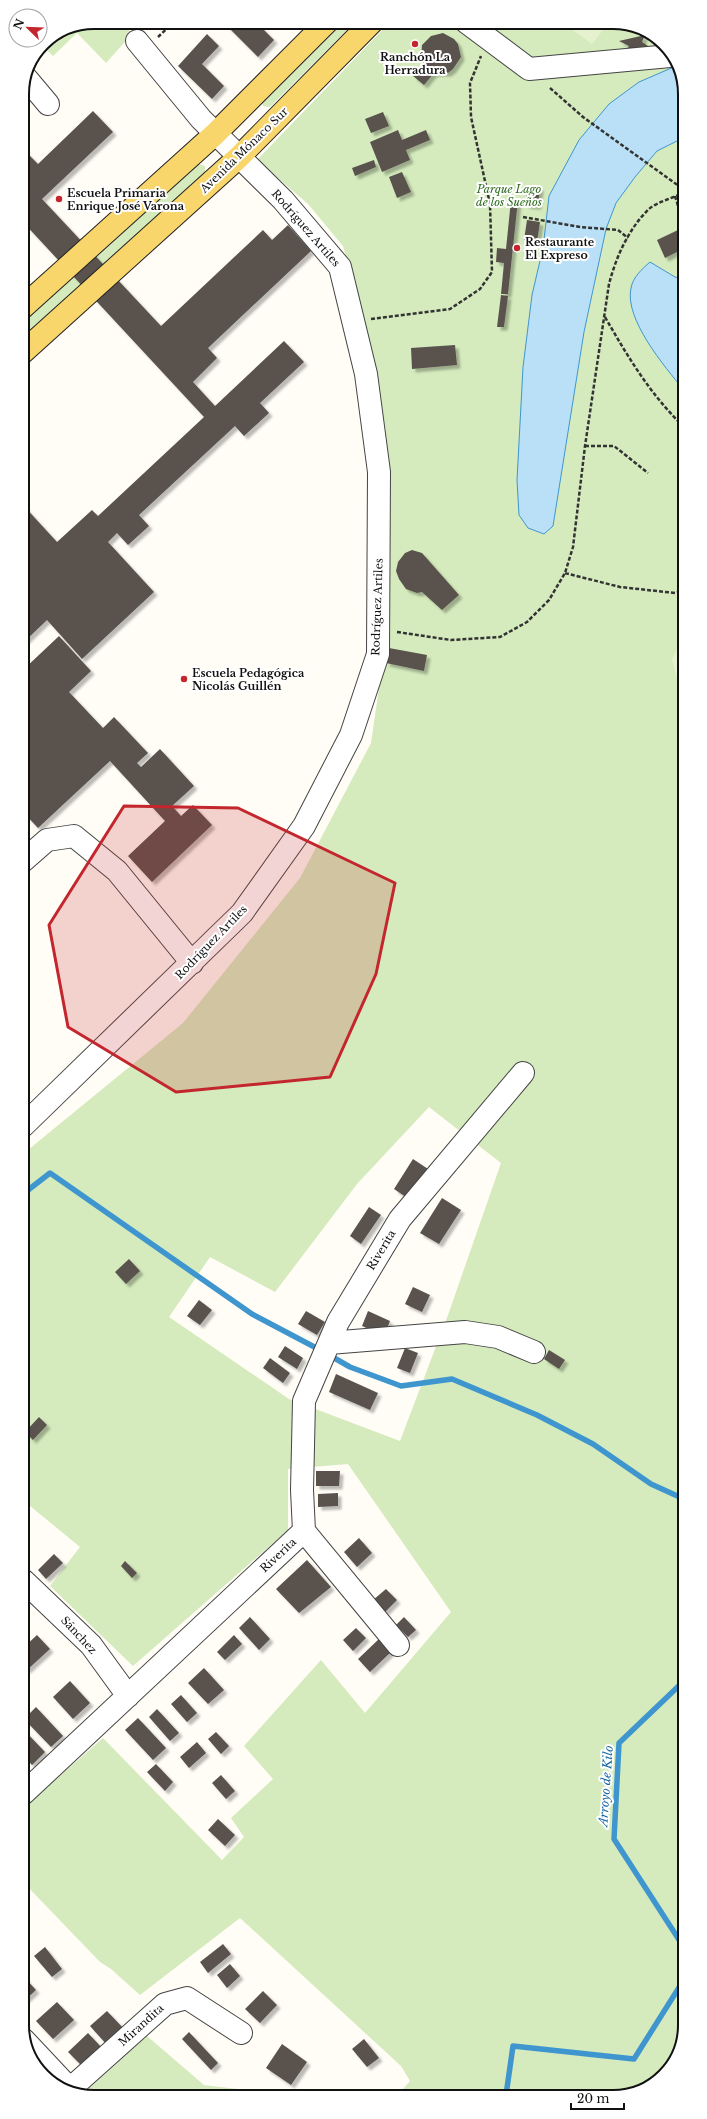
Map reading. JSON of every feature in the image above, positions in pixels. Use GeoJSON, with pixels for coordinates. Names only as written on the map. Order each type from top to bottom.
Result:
{"type":"FeatureCollection","features":[{"type":"Feature","properties":{"kind":"main road"},"geometry":{"type":"LineString","coordinates":[[29,302],[215,134],[320,29]]}},
{"type":"Feature","properties":{"kind":"main road","name":"Avenida Mónaco Sur"},"geometry":{"type":"LineString","coordinates":[[29,347],[239,158],[365,29]]}},
{"type":"Feature","properties":{"kind":"street"},"geometry":{"type":"LineString","coordinates":[[475,29],[529,69],[666,56]]}},
{"type":"Feature","properties":{"kind":"street","name":"Rodríguez Artiles"},"geometry":{"type":"LineString","coordinates":[[29,1120],[242,913],[304,826],[351,735],[378,654],[379,472],[366,374],[340,267],[284,200],[215,134],[144,37]]}},
{"type":"Feature","properties":{"kind":"street"},"geometry":{"type":"LineString","coordinates":[[30,82],[48,104]]}},
{"type":"Feature","properties":{"kind":"street"},"geometry":{"type":"LineString","coordinates":[[29,856],[46,840],[74,836],[117,871],[192,963]]}},
{"type":"Feature","properties":{"kind":"street","name":"Riverita"},"geometry":{"type":"LineString","coordinates":[[29,1788],[304,1531],[302,1490],[304,1401],[338,1322],[400,1220],[523,1073]]}},
{"type":"Feature","properties":{"kind":"street"},"geometry":{"type":"LineString","coordinates":[[329,1343],[465,1332],[498,1337],[534,1352]]}},
{"type":"Feature","properties":{"kind":"street"},"geometry":{"type":"LineString","coordinates":[[304,1531],[398,1645]]}},
{"type":"Feature","properties":{"kind":"street","name":"Sánchez"},"geometry":{"type":"LineString","coordinates":[[29,1586],[91,1645],[128,1696]]}},
{"type":"Feature","properties":{"kind":"street","name":"Mirandita"},"geometry":{"type":"LineString","coordinates":[[73,2086],[165,2004],[187,1998],[241,2033]]}},
{"type":"Feature","properties":{"kind":"street"},"geometry":{"type":"LineString","coordinates":[[35,2052],[64,2082]]}},
{"type":"Feature","properties":{"kind":"path"},"geometry":{"type":"LineString","coordinates":[[144,37],[156,39],[167,29]]}},
{"type":"Feature","properties":{"kind":"path"},"geometry":{"type":"LineString","coordinates":[[354,325],[375,318],[450,309],[480,289],[492,272],[490,204],[471,116],[470,83],[480,57],[490,40]]}},
{"type":"Feature","properties":{"kind":"path"},"geometry":{"type":"LineString","coordinates":[[529,69],[583,117],[678,186]]}},
{"type":"Feature","properties":{"kind":"path"},"geometry":{"type":"LineString","coordinates":[[378,630],[451,640],[500,637],[527,622],[549,600],[565,573],[573,547],[585,446],[615,262],[628,238],[650,208],[678,195]]}},
{"type":"Feature","properties":{"kind":"path"},"geometry":{"type":"LineString","coordinates":[[675,196],[678,206]]}},
{"type":"Feature","properties":{"kind":"path"},"geometry":{"type":"LineString","coordinates":[[523,217],[580,227],[618,230],[628,238]]}},
{"type":"Feature","properties":{"kind":"path"},"geometry":{"type":"LineString","coordinates":[[605,317],[635,369],[662,406],[678,421]]}},
{"type":"Feature","properties":{"kind":"path"},"geometry":{"type":"LineString","coordinates":[[585,446],[614,446],[648,473]]}},
{"type":"Feature","properties":{"kind":"path"},"geometry":{"type":"LineString","coordinates":[[565,573],[620,587],[678,592]]}},
{"type":"Feature","properties":{"kind":"highlighted area"},"geometry":{"type":"Polygon","coordinates":[[[124,806],[238,808],[395,883],[376,974],[330,1077],[176,1092],[68,1027],[49,925],[124,806]]]}},
{"type":"Feature","properties":{"kind":"green space"},"geometry":{"type":"Polygon","coordinates":[[[127,29],[132,34],[106,63],[77,33],[53,56],[47,50],[58,40],[81,30],[127,29]]]}},
{"type":"Feature","properties":{"kind":"green space"},"geometry":{"type":"Polygon","coordinates":[[[335,29],[348,29],[270,107],[263,106],[261,99],[335,29]]]}},
{"type":"Feature","properties":{"kind":"green space","name":"Parque Lago de los Sueños"},"geometry":{"type":"Polygon","coordinates":[[[383,29],[626,30],[646,38],[656,45],[669,61],[676,77],[678,94],[678,2025],[675,2046],[665,2065],[649,2079],[630,2088],[613,2090],[402,2090],[410,2081],[401,2066],[240,1918],[140,1995],[111,1969],[100,1962],[29,1888],[29,1803],[103,1738],[222,1860],[244,1837],[231,1818],[273,1779],[244,1746],[321,1660],[365,1713],[451,1612],[348,1464],[288,1469],[288,1530],[133,1666],[50,1586],[80,1547],[29,1505],[29,1149],[183,1023],[300,878],[371,743],[380,681],[383,430],[369,339],[343,246],[308,204],[257,160],[383,29]],[[429,1107],[357,1184],[275,1292],[210,1257],[169,1317],[289,1399],[400,1441],[448,1315],[501,1163],[429,1107]]]}},
{"type":"Feature","properties":{"kind":"green space"},"geometry":{"type":"Polygon","coordinates":[[[572,29],[604,29],[592,44],[572,29]]]}},
{"type":"Feature","properties":{"kind":"green space"},"geometry":{"type":"Polygon","coordinates":[[[198,164],[205,166],[205,173],[29,332],[29,316],[198,164]]]}},
{"type":"Feature","properties":{"kind":"green space"},"geometry":{"type":"Polygon","coordinates":[[[678,648],[678,682],[672,659],[678,648]]]}},
{"type":"Feature","properties":{"kind":"green space"},"geometry":{"type":"Polygon","coordinates":[[[147,2036],[204,2085],[245,2090],[90,2090],[88,2090],[147,2036]]]}},
{"type":"Feature","properties":{"kind":"water"},"geometry":{"type":"Polygon","coordinates":[[[672,68],[676,77],[678,94],[678,140],[657,151],[635,177],[616,203],[606,229],[584,332],[553,526],[544,534],[528,528],[519,515],[517,480],[523,367],[532,295],[543,248],[549,196],[579,140],[609,104],[639,82],[672,68]]]}},
{"type":"Feature","properties":{"kind":"water"},"geometry":{"type":"Polygon","coordinates":[[[650,262],[678,278],[678,383],[648,342],[634,314],[630,300],[631,288],[634,280],[650,262]]]}},
{"type":"Feature","properties":{"kind":"building"},"geometry":{"type":"Polygon","coordinates":[[[230,29],[263,29],[274,40],[258,57],[230,29]]]}},
{"type":"Feature","properties":{"kind":"building"},"geometry":{"type":"Polygon","coordinates":[[[443,33],[454,39],[458,44],[461,57],[453,69],[448,73],[434,73],[424,85],[413,76],[423,64],[421,58],[422,45],[431,36],[443,33]]]}},
{"type":"Feature","properties":{"kind":"building"},"geometry":{"type":"Polygon","coordinates":[[[207,34],[219,46],[202,64],[224,86],[212,99],[178,66],[207,34]]]}},
{"type":"Feature","properties":{"kind":"building"},"geometry":{"type":"Polygon","coordinates":[[[642,36],[644,37],[642,42],[648,46],[625,53],[629,46],[619,41],[642,36]]]}},
{"type":"Feature","properties":{"kind":"building"},"geometry":{"type":"Polygon","coordinates":[[[93,111],[113,132],[42,199],[161,326],[263,230],[272,240],[288,225],[311,251],[208,348],[217,358],[193,382],[215,406],[284,341],[304,362],[260,403],[269,413],[244,436],[235,426],[139,515],[149,526],[128,545],[117,533],[108,542],[154,592],[82,659],[47,620],[29,637],[29,512],[57,542],[92,510],[98,516],[204,417],[29,229],[29,155],[38,164],[93,111]]]}},
{"type":"Feature","properties":{"kind":"building"},"geometry":{"type":"Polygon","coordinates":[[[383,112],[389,126],[371,133],[365,119],[383,112]]]}},
{"type":"Feature","properties":{"kind":"building"},"geometry":{"type":"Polygon","coordinates":[[[398,130],[402,140],[426,130],[430,140],[406,150],[410,160],[382,172],[370,142],[398,130]]]}},
{"type":"Feature","properties":{"kind":"building"},"geometry":{"type":"Polygon","coordinates":[[[374,160],[376,167],[355,176],[352,168],[374,160]]]}},
{"type":"Feature","properties":{"kind":"building"},"geometry":{"type":"Polygon","coordinates":[[[402,172],[411,192],[397,198],[389,177],[402,172]]]}},
{"type":"Feature","properties":{"kind":"building"},"geometry":{"type":"Polygon","coordinates":[[[527,186],[540,187],[538,206],[526,205],[527,186]]]}},
{"type":"Feature","properties":{"kind":"building"},"geometry":{"type":"Polygon","coordinates":[[[511,200],[518,200],[508,294],[501,294],[504,263],[496,262],[497,248],[506,249],[511,200]]]}},
{"type":"Feature","properties":{"kind":"building"},"geometry":{"type":"Polygon","coordinates":[[[527,220],[540,222],[537,242],[524,240],[527,220]]]}},
{"type":"Feature","properties":{"kind":"building"},"geometry":{"type":"Polygon","coordinates":[[[678,230],[678,252],[665,258],[657,240],[678,230]]]}},
{"type":"Feature","properties":{"kind":"building"},"geometry":{"type":"Polygon","coordinates":[[[501,295],[508,296],[504,327],[497,327],[501,295]]]}},
{"type":"Feature","properties":{"kind":"building"},"geometry":{"type":"Polygon","coordinates":[[[455,345],[457,365],[412,369],[411,348],[455,345]]]}},
{"type":"Feature","properties":{"kind":"building"},"geometry":{"type":"Polygon","coordinates":[[[412,550],[422,553],[459,595],[442,610],[422,592],[417,593],[406,589],[399,579],[396,571],[398,562],[405,553],[412,550]]]}},
{"type":"Feature","properties":{"kind":"building"},"geometry":{"type":"Polygon","coordinates":[[[59,636],[91,671],[69,692],[103,728],[114,717],[148,753],[137,763],[141,767],[160,749],[194,786],[172,806],[181,816],[193,805],[212,825],[152,882],[128,856],[165,821],[110,761],[38,828],[29,818],[29,664],[59,636]]]}},
{"type":"Feature","properties":{"kind":"building"},"geometry":{"type":"Polygon","coordinates":[[[389,648],[427,655],[424,671],[386,663],[389,648]]]}},
{"type":"Feature","properties":{"kind":"building"},"geometry":{"type":"Polygon","coordinates":[[[413,1159],[428,1169],[409,1199],[394,1189],[413,1159]]]}},
{"type":"Feature","properties":{"kind":"building"},"geometry":{"type":"Polygon","coordinates":[[[442,1198],[461,1210],[439,1244],[420,1233],[442,1198]]]}},
{"type":"Feature","properties":{"kind":"building"},"geometry":{"type":"Polygon","coordinates":[[[369,1207],[381,1215],[361,1244],[350,1236],[369,1207]]]}},
{"type":"Feature","properties":{"kind":"building"},"geometry":{"type":"Polygon","coordinates":[[[129,1259],[140,1271],[126,1284],[115,1272],[129,1259]]]}},
{"type":"Feature","properties":{"kind":"building"},"geometry":{"type":"Polygon","coordinates":[[[413,1287],[430,1295],[422,1312],[405,1304],[413,1287]]]}},
{"type":"Feature","properties":{"kind":"building"},"geometry":{"type":"Polygon","coordinates":[[[199,1300],[212,1310],[200,1325],[187,1316],[199,1300]]]}},
{"type":"Feature","properties":{"kind":"building"},"geometry":{"type":"Polygon","coordinates":[[[306,1311],[325,1322],[317,1335],[298,1324],[306,1311]]]}},
{"type":"Feature","properties":{"kind":"building"},"geometry":{"type":"Polygon","coordinates":[[[368,1311],[390,1321],[384,1336],[362,1326],[368,1311]]]}},
{"type":"Feature","properties":{"kind":"building"},"geometry":{"type":"Polygon","coordinates":[[[285,1346],[303,1358],[297,1369],[278,1357],[285,1346]]]}},
{"type":"Feature","properties":{"kind":"building"},"geometry":{"type":"Polygon","coordinates":[[[405,1348],[418,1353],[410,1373],[397,1368],[405,1348]]]}},
{"type":"Feature","properties":{"kind":"building"},"geometry":{"type":"Polygon","coordinates":[[[549,1350],[565,1360],[559,1369],[544,1359],[549,1350]]]}},
{"type":"Feature","properties":{"kind":"building"},"geometry":{"type":"Polygon","coordinates":[[[270,1358],[290,1373],[283,1383],[263,1368],[270,1358]]]}},
{"type":"Feature","properties":{"kind":"building"},"geometry":{"type":"Polygon","coordinates":[[[336,1374],[378,1393],[370,1410],[329,1392],[336,1374]]]}},
{"type":"Feature","properties":{"kind":"building"},"geometry":{"type":"Polygon","coordinates":[[[39,1417],[47,1425],[33,1440],[29,1436],[29,1428],[39,1417]]]}},
{"type":"Feature","properties":{"kind":"building"},"geometry":{"type":"Polygon","coordinates":[[[316,1471],[340,1471],[339,1486],[316,1486],[316,1471]]]}},
{"type":"Feature","properties":{"kind":"building"},"geometry":{"type":"Polygon","coordinates":[[[338,1493],[338,1506],[318,1507],[318,1494],[338,1493]]]}},
{"type":"Feature","properties":{"kind":"building"},"geometry":{"type":"Polygon","coordinates":[[[359,1538],[372,1553],[357,1567],[344,1552],[359,1538]]]}},
{"type":"Feature","properties":{"kind":"building"},"geometry":{"type":"Polygon","coordinates":[[[54,1554],[63,1563],[46,1579],[38,1570],[54,1554]]]}},
{"type":"Feature","properties":{"kind":"building"},"geometry":{"type":"Polygon","coordinates":[[[307,1560],[331,1587],[299,1613],[276,1589],[307,1560]]]}},
{"type":"Feature","properties":{"kind":"building"},"geometry":{"type":"Polygon","coordinates":[[[125,1561],[137,1573],[132,1578],[121,1566],[125,1561]]]}},
{"type":"Feature","properties":{"kind":"building"},"geometry":{"type":"Polygon","coordinates":[[[386,1589],[397,1600],[385,1612],[373,1600],[386,1589]]]}},
{"type":"Feature","properties":{"kind":"building"},"geometry":{"type":"Polygon","coordinates":[[[250,1617],[270,1639],[259,1650],[239,1628],[250,1617]]]}},
{"type":"Feature","properties":{"kind":"building"},"geometry":{"type":"Polygon","coordinates":[[[404,1617],[416,1630],[408,1637],[396,1625],[404,1617]]]}},
{"type":"Feature","properties":{"kind":"building"},"geometry":{"type":"Polygon","coordinates":[[[356,1628],[366,1638],[353,1651],[343,1640],[356,1628]]]}},
{"type":"Feature","properties":{"kind":"building"},"geometry":{"type":"Polygon","coordinates":[[[37,1635],[50,1649],[29,1668],[29,1642],[37,1635]]]}},
{"type":"Feature","properties":{"kind":"building"},"geometry":{"type":"Polygon","coordinates":[[[234,1635],[242,1644],[225,1660],[217,1652],[234,1635]]]}},
{"type":"Feature","properties":{"kind":"building"},"geometry":{"type":"Polygon","coordinates":[[[380,1638],[392,1651],[370,1672],[358,1659],[380,1638]]]}},
{"type":"Feature","properties":{"kind":"building"},"geometry":{"type":"Polygon","coordinates":[[[204,1668],[224,1690],[208,1704],[188,1683],[204,1668]]]}},
{"type":"Feature","properties":{"kind":"building"},"geometry":{"type":"Polygon","coordinates":[[[70,1681],[90,1703],[73,1719],[53,1697],[70,1681]]]}},
{"type":"Feature","properties":{"kind":"building"},"geometry":{"type":"Polygon","coordinates":[[[181,1695],[197,1713],[187,1722],[171,1704],[181,1695]]]}},
{"type":"Feature","properties":{"kind":"building"},"geometry":{"type":"Polygon","coordinates":[[[36,1707],[63,1736],[51,1747],[29,1724],[29,1714],[36,1707]]]}},
{"type":"Feature","properties":{"kind":"building"},"geometry":{"type":"Polygon","coordinates":[[[157,1709],[179,1733],[170,1741],[149,1717],[157,1709]]]}},
{"type":"Feature","properties":{"kind":"building"},"geometry":{"type":"Polygon","coordinates":[[[138,1718],[166,1748],[153,1760],[125,1730],[138,1718]]]}},
{"type":"Feature","properties":{"kind":"building"},"geometry":{"type":"Polygon","coordinates":[[[216,1732],[229,1746],[221,1754],[208,1739],[216,1732]]]}},
{"type":"Feature","properties":{"kind":"building"},"geometry":{"type":"Polygon","coordinates":[[[29,1735],[45,1752],[32,1765],[29,1762],[29,1735]]]}},
{"type":"Feature","properties":{"kind":"building"},"geometry":{"type":"Polygon","coordinates":[[[197,1742],[206,1753],[189,1768],[180,1757],[197,1742]]]}},
{"type":"Feature","properties":{"kind":"building"},"geometry":{"type":"Polygon","coordinates":[[[156,1764],[173,1782],[165,1791],[147,1772],[156,1764]]]}},
{"type":"Feature","properties":{"kind":"building"},"geometry":{"type":"Polygon","coordinates":[[[221,1775],[235,1791],[226,1799],[212,1783],[221,1775]]]}},
{"type":"Feature","properties":{"kind":"building"},"geometry":{"type":"Polygon","coordinates":[[[218,1819],[235,1835],[225,1846],[208,1830],[218,1819]]]}},
{"type":"Feature","properties":{"kind":"building"},"geometry":{"type":"Polygon","coordinates":[[[223,1944],[231,1954],[208,1973],[200,1962],[223,1944]]]}},
{"type":"Feature","properties":{"kind":"building"},"geometry":{"type":"Polygon","coordinates":[[[45,1947],[62,1969],[52,1977],[34,1956],[45,1947]]]}},
{"type":"Feature","properties":{"kind":"building"},"geometry":{"type":"Polygon","coordinates":[[[230,1964],[240,1976],[227,1988],[217,1975],[230,1964]]]}},
{"type":"Feature","properties":{"kind":"building"},"geometry":{"type":"Polygon","coordinates":[[[29,1982],[36,1990],[29,1996],[29,1982]]]}},
{"type":"Feature","properties":{"kind":"building"},"geometry":{"type":"Polygon","coordinates":[[[263,1991],[277,2005],[260,2023],[245,2009],[263,1991]]]}},
{"type":"Feature","properties":{"kind":"building"},"geometry":{"type":"Polygon","coordinates":[[[57,2002],[74,2020],[53,2039],[36,2021],[57,2002]]]}},
{"type":"Feature","properties":{"kind":"building"},"geometry":{"type":"Polygon","coordinates":[[[107,2011],[125,2030],[108,2046],[90,2026],[107,2011]]]}},
{"type":"Feature","properties":{"kind":"building"},"geometry":{"type":"Polygon","coordinates":[[[189,2032],[218,2063],[211,2070],[182,2039],[189,2032]]]}},
{"type":"Feature","properties":{"kind":"building"},"geometry":{"type":"Polygon","coordinates":[[[88,2033],[104,2050],[84,2068],[68,2052],[88,2033]]]}},
{"type":"Feature","properties":{"kind":"building"},"geometry":{"type":"Polygon","coordinates":[[[364,2039],[379,2058],[367,2067],[352,2049],[364,2039]]]}},
{"type":"Feature","properties":{"kind":"building"},"geometry":{"type":"Polygon","coordinates":[[[282,2044],[307,2062],[291,2085],[266,2068],[282,2044]]]}},
{"type":"Feature","properties":{"kind":"waterway"},"geometry":{"type":"LineString","coordinates":[[29,1189],[50,1173],[252,1314],[322,1351]]}},
{"type":"Feature","properties":{"kind":"waterway"},"geometry":{"type":"LineString","coordinates":[[329,1355],[350,1367],[401,1386],[452,1379],[537,1415],[593,1444],[651,1484],[678,1496]]}},
{"type":"Feature","properties":{"kind":"waterway","name":"Arroyo de Kilo"},"geometry":{"type":"LineString","coordinates":[[678,1687],[619,1743],[614,1839],[678,1938]]}},
{"type":"Feature","properties":{"kind":"waterway","name":"Arroyo de Kilo"},"geometry":{"type":"LineString","coordinates":[[507,2090],[513,2046],[634,2059],[678,1989]]}},
{"type":"Feature","properties":{"kind":"place","name":"Ranchón La Herradura"},"geometry":{"type":"Point","coordinates":[415,44]}},
{"type":"Feature","properties":{"kind":"place","name":"Escuela Primaria Enrique José Varona"},"geometry":{"type":"Point","coordinates":[59,199]}},
{"type":"Feature","properties":{"kind":"place","name":"Restaurante El Expreso"},"geometry":{"type":"Point","coordinates":[517,248]}},
{"type":"Feature","properties":{"kind":"place","name":"Escuela Pedagógica Nicolás Guillén"},"geometry":{"type":"Point","coordinates":[184,679]}}]}
